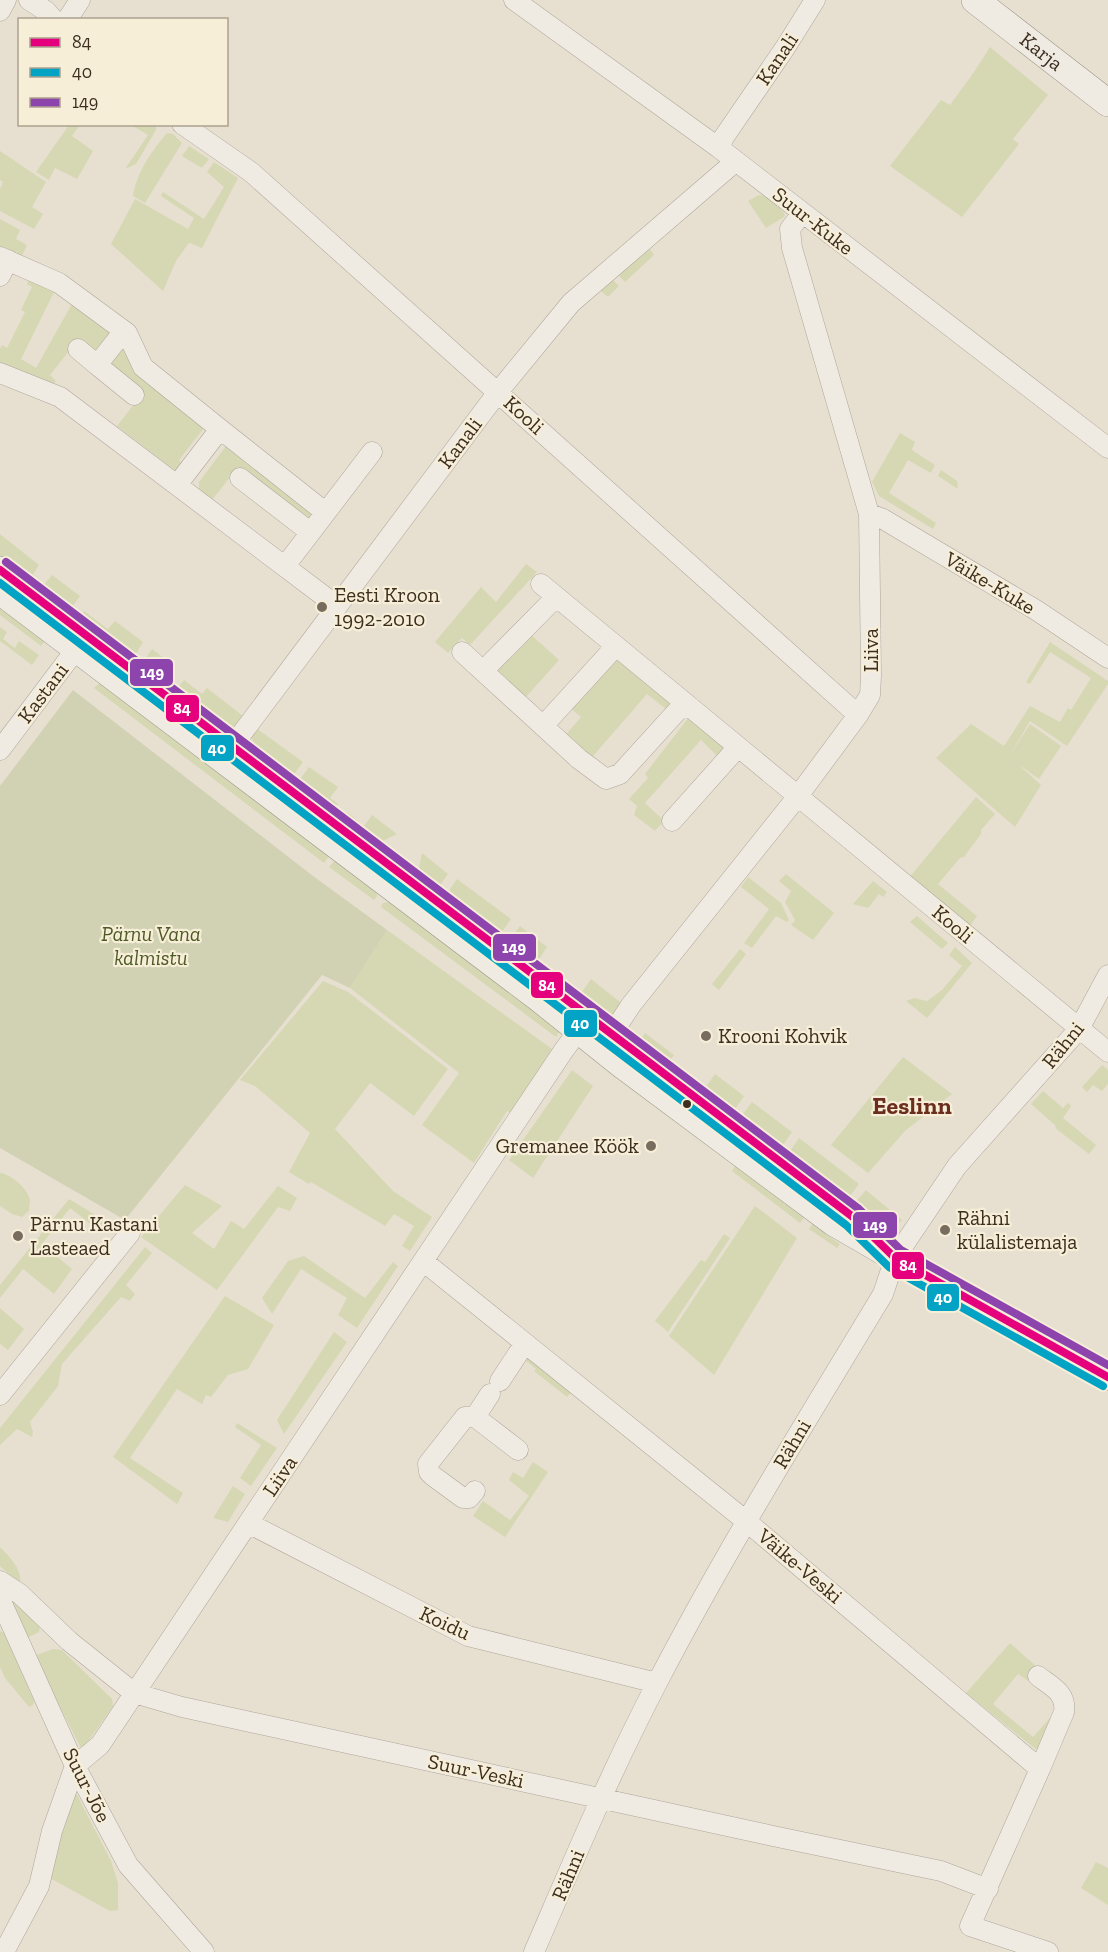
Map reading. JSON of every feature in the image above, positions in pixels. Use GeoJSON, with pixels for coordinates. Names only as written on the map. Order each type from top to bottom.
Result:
{"type":"FeatureCollection","features":[{"type":"Feature","properties":{"kind":"main road","name":"Karja"},"geometry":{"type":"LineString","coordinates":[[975,0],[1108,103]]}},
{"type":"Feature","properties":{"kind":"main road"},"geometry":{"type":"LineString","coordinates":[[0,570],[81,642],[598,1033],[853,1217],[895,1258],[1108,1377]]}},
{"type":"Feature","properties":{"kind":"main road"},"geometry":{"type":"LineString","coordinates":[[0,591],[81,642]]}},
{"type":"Feature","properties":{"kind":"street"},"geometry":{"type":"LineString","coordinates":[[0,11],[6,0]]}},
{"type":"Feature","properties":{"kind":"street"},"geometry":{"type":"LineString","coordinates":[[29,0],[52,18]]}},
{"type":"Feature","properties":{"kind":"street"},"geometry":{"type":"LineString","coordinates":[[68,18],[80,0]]}},
{"type":"Feature","properties":{"kind":"street","name":"Suur-Kuke"},"geometry":{"type":"LineString","coordinates":[[514,0],[719,148],[802,213],[1104,437]]}},
{"type":"Feature","properties":{"kind":"street","name":"Kanali"},"geometry":{"type":"LineString","coordinates":[[719,148],[815,0]]}},
{"type":"Feature","properties":{"kind":"street","name":"Kooli"},"geometry":{"type":"LineString","coordinates":[[185,126],[251,172],[858,715]]}},
{"type":"Feature","properties":{"kind":"street","name":"Kanali"},"geometry":{"type":"LineString","coordinates":[[228,753],[498,392],[571,303],[736,161]]}},
{"type":"Feature","properties":{"kind":"street","name":"Liiva"},"geometry":{"type":"LineString","coordinates":[[75,1766],[100,1745],[564,1050],[598,1033],[632,1005],[798,796],[858,715],[870,695],[869,514],[792,248],[790,229],[802,213]]}},
{"type":"Feature","properties":{"kind":"street"},"geometry":{"type":"LineString","coordinates":[[3,264],[59,283],[127,333],[143,367],[325,512]]}},
{"type":"Feature","properties":{"kind":"street"},"geometry":{"type":"LineString","coordinates":[[98,365],[124,331]]}},
{"type":"Feature","properties":{"kind":"street"},"geometry":{"type":"LineString","coordinates":[[78,349],[134,395]]}},
{"type":"Feature","properties":{"kind":"street"},"geometry":{"type":"LineString","coordinates":[[0,373],[60,397],[337,606]]}},
{"type":"Feature","properties":{"kind":"street"},"geometry":{"type":"LineString","coordinates":[[177,485],[220,429]]}},
{"type":"Feature","properties":{"kind":"street"},"geometry":{"type":"LineString","coordinates":[[285,566],[372,452]]}},
{"type":"Feature","properties":{"kind":"street"},"geometry":{"type":"LineString","coordinates":[[240,478],[310,532]]}},
{"type":"Feature","properties":{"kind":"street","name":"Väike-Kuke"},"geometry":{"type":"LineString","coordinates":[[869,514],[883,519],[1036,610],[1108,658]]}},
{"type":"Feature","properties":{"kind":"street","name":"Kooli"},"geometry":{"type":"LineString","coordinates":[[541,584],[1108,1052]]}},
{"type":"Feature","properties":{"kind":"street"},"geometry":{"type":"LineString","coordinates":[[483,671],[556,597]]}},
{"type":"Feature","properties":{"kind":"street","name":"Kastani"},"geometry":{"type":"LineString","coordinates":[[0,750],[81,642]]}},
{"type":"Feature","properties":{"kind":"street"},"geometry":{"type":"LineString","coordinates":[[543,726],[616,646]]}},
{"type":"Feature","properties":{"kind":"street"},"geometry":{"type":"LineString","coordinates":[[462,652],[579,759],[606,778],[620,774],[679,709],[689,706]]}},
{"type":"Feature","properties":{"kind":"street"},"geometry":{"type":"LineString","coordinates":[[672,821],[738,747]]}},
{"type":"Feature","properties":{"kind":"street","name":"Rähni"},"geometry":{"type":"LineString","coordinates":[[534,1952],[601,1798],[657,1683],[746,1521],[883,1294],[895,1258],[957,1166],[1079,1029],[1108,975]]}},
{"type":"Feature","properties":{"kind":"street"},"geometry":{"type":"LineString","coordinates":[[0,1395],[130,1233]]}},
{"type":"Feature","properties":{"kind":"street","name":"Väike-Veski"},"geometry":{"type":"LineString","coordinates":[[423,1261],[746,1521],[1040,1769]]}},
{"type":"Feature","properties":{"kind":"street"},"geometry":{"type":"LineString","coordinates":[[475,1417],[525,1343]]}},
{"type":"Feature","properties":{"kind":"street"},"geometry":{"type":"LineString","coordinates":[[475,1491],[469,1498],[463,1498],[429,1472],[428,1464],[465,1417],[475,1417],[518,1449]]}},
{"type":"Feature","properties":{"kind":"street","name":"Koidu"},"geometry":{"type":"LineString","coordinates":[[248,1522],[468,1636],[657,1683]]}},
{"type":"Feature","properties":{"kind":"street","name":"Suur-Veski"},"geometry":{"type":"LineString","coordinates":[[0,1581],[20,1594],[69,1641],[134,1693],[182,1707],[773,1836],[941,1870],[988,1889]]}},
{"type":"Feature","properties":{"kind":"street","name":"Suur-Jõe"},"geometry":{"type":"LineString","coordinates":[[0,1599],[75,1766],[128,1865],[204,1952]]}},
{"type":"Feature","properties":{"kind":"street"},"geometry":{"type":"LineString","coordinates":[[1038,1676],[1062,1696],[1065,1703],[1064,1712],[970,1926],[1048,1952]]}},
{"type":"Feature","properties":{"kind":"street"},"geometry":{"type":"LineString","coordinates":[[4,1952],[39,1886],[52,1831],[75,1766]]}},
{"type":"Feature","properties":{"kind":"green space"},"geometry":{"type":"Polygon","coordinates":[[[990,47],[1048,95],[1013,139],[1019,144],[962,217],[890,166],[941,100],[950,105],[990,47]]]}},
{"type":"Feature","properties":{"kind":"green space"},"geometry":{"type":"Polygon","coordinates":[[[68,126],[79,126],[72,136],[93,151],[77,179],[55,168],[49,180],[36,172],[68,126]]]}},
{"type":"Feature","properties":{"kind":"green space"},"geometry":{"type":"Polygon","coordinates":[[[133,126],[156,126],[156,130],[136,164],[125,169],[148,135],[133,126]]]}},
{"type":"Feature","properties":{"kind":"green space"},"geometry":{"type":"Polygon","coordinates":[[[167,133],[173,134],[182,143],[145,203],[133,196],[137,179],[167,133]]]}},
{"type":"Feature","properties":{"kind":"green space"},"geometry":{"type":"Polygon","coordinates":[[[189,146],[209,159],[202,168],[182,156],[189,146]]]}},
{"type":"Feature","properties":{"kind":"green space"},"geometry":{"type":"Polygon","coordinates":[[[0,151],[46,182],[32,207],[43,214],[34,229],[0,211],[0,189],[3,182],[0,180],[0,151]]]}},
{"type":"Feature","properties":{"kind":"green space"},"geometry":{"type":"Polygon","coordinates":[[[214,162],[238,178],[202,248],[188,244],[176,261],[163,291],[111,244],[135,199],[188,229],[194,218],[161,196],[163,192],[204,219],[224,187],[207,172],[214,162]]]}},
{"type":"Feature","properties":{"kind":"green space"},"geometry":{"type":"Polygon","coordinates":[[[759,195],[767,196],[785,214],[784,217],[766,228],[748,201],[759,195]]]}},
{"type":"Feature","properties":{"kind":"green space"},"geometry":{"type":"Polygon","coordinates":[[[0,219],[20,230],[16,239],[27,245],[21,258],[0,248],[0,219]]]}},
{"type":"Feature","properties":{"kind":"green space"},"geometry":{"type":"Polygon","coordinates":[[[650,249],[654,255],[625,282],[618,275],[650,249]]]}},
{"type":"Feature","properties":{"kind":"green space"},"geometry":{"type":"Polygon","coordinates":[[[31,277],[54,292],[21,359],[36,368],[73,302],[115,331],[99,353],[77,341],[50,375],[56,381],[50,389],[0,368],[0,349],[2,345],[7,348],[25,312],[21,310],[32,287],[27,284],[31,277]]]}},
{"type":"Feature","properties":{"kind":"green space"},"geometry":{"type":"Polygon","coordinates":[[[613,280],[619,286],[608,297],[601,291],[613,280]]]}},
{"type":"Feature","properties":{"kind":"green space"},"geometry":{"type":"Polygon","coordinates":[[[125,339],[208,423],[179,460],[183,465],[177,472],[117,426],[142,394],[110,366],[109,358],[125,339]]]}},
{"type":"Feature","properties":{"kind":"green space"},"geometry":{"type":"Polygon","coordinates":[[[900,433],[915,442],[912,450],[935,465],[931,473],[908,460],[889,493],[936,523],[933,529],[879,496],[872,482],[900,433]]]}},
{"type":"Feature","properties":{"kind":"green space"},"geometry":{"type":"Polygon","coordinates":[[[226,446],[236,450],[315,516],[309,522],[238,467],[212,500],[199,489],[199,482],[226,446]]]}},
{"type":"Feature","properties":{"kind":"green space"},"geometry":{"type":"Polygon","coordinates":[[[941,470],[957,481],[958,489],[938,476],[941,470]]]}},
{"type":"Feature","properties":{"kind":"green space"},"geometry":{"type":"Polygon","coordinates":[[[0,534],[39,565],[30,579],[0,556],[0,534]]]}},
{"type":"Feature","properties":{"kind":"green space"},"geometry":{"type":"Polygon","coordinates":[[[526,564],[537,572],[470,645],[462,638],[448,653],[435,642],[481,587],[496,602],[526,564]]]}},
{"type":"Feature","properties":{"kind":"green space"},"geometry":{"type":"Polygon","coordinates":[[[52,575],[80,596],[70,610],[42,587],[52,575]]]}},
{"type":"Feature","properties":{"kind":"green space"},"geometry":{"type":"Polygon","coordinates":[[[0,605],[46,640],[41,646],[0,615],[0,605]]]}},
{"type":"Feature","properties":{"kind":"green space"},"geometry":{"type":"Polygon","coordinates":[[[84,611],[108,629],[115,621],[143,642],[134,657],[81,617],[84,611]]]}},
{"type":"Feature","properties":{"kind":"green space"},"geometry":{"type":"Polygon","coordinates":[[[0,627],[7,632],[3,639],[15,648],[19,641],[39,655],[32,665],[0,641],[0,627]]]}},
{"type":"Feature","properties":{"kind":"green space"},"geometry":{"type":"Polygon","coordinates":[[[529,633],[559,660],[526,697],[544,714],[539,719],[497,680],[496,669],[529,633]]]}},
{"type":"Feature","properties":{"kind":"green space"},"geometry":{"type":"Polygon","coordinates":[[[1050,642],[1108,681],[1108,684],[1067,746],[1030,721],[1009,757],[1030,724],[1061,746],[1039,779],[1018,764],[1041,785],[1015,827],[936,758],[971,724],[1004,746],[1030,706],[1060,722],[1068,708],[1071,710],[1091,678],[1050,652],[1030,684],[1026,682],[1050,642]]]}},
{"type":"Feature","properties":{"kind":"green space"},"geometry":{"type":"Polygon","coordinates":[[[152,649],[169,662],[158,676],[142,664],[152,649]]]}},
{"type":"Feature","properties":{"kind":"green space"},"geometry":{"type":"Polygon","coordinates":[[[618,656],[673,702],[673,709],[656,726],[654,724],[666,709],[647,694],[593,756],[609,772],[620,760],[623,763],[614,772],[603,773],[562,739],[581,717],[569,707],[613,658],[618,656]]]}},
{"type":"Feature","properties":{"kind":"green space"},"geometry":{"type":"Polygon","coordinates":[[[171,680],[179,686],[184,680],[202,694],[207,688],[247,719],[238,729],[229,729],[169,685],[171,680]]]}},
{"type":"Feature","properties":{"kind":"green space"},"geometry":{"type":"Polygon","coordinates":[[[101,682],[329,856],[324,863],[94,688],[101,682]]]}},
{"type":"Feature","properties":{"kind":"green space","name":"Pärnu Vana kalmistu"},"geometry":{"type":"Polygon","coordinates":[[[73,690],[313,876],[387,930],[350,988],[322,975],[125,1220],[0,1148],[0,786],[73,690]]]}},
{"type":"Feature","properties":{"kind":"green space"},"geometry":{"type":"Polygon","coordinates":[[[689,717],[724,748],[717,756],[701,740],[645,803],[661,818],[671,807],[674,810],[655,831],[634,815],[637,806],[629,799],[648,778],[645,774],[689,717]]]}},
{"type":"Feature","properties":{"kind":"green space"},"geometry":{"type":"Polygon","coordinates":[[[256,728],[303,762],[292,777],[253,749],[252,735],[256,728]]]}},
{"type":"Feature","properties":{"kind":"green space"},"geometry":{"type":"Polygon","coordinates":[[[309,767],[338,787],[330,798],[338,804],[333,809],[298,782],[309,767]]]}},
{"type":"Feature","properties":{"kind":"green space"},"geometry":{"type":"Polygon","coordinates":[[[976,797],[995,814],[981,830],[981,834],[964,857],[960,858],[938,884],[977,916],[970,926],[908,879],[976,797]]]}},
{"type":"Feature","properties":{"kind":"green space"},"geometry":{"type":"Polygon","coordinates":[[[347,812],[364,826],[372,815],[397,834],[379,843],[343,818],[347,812]]]}},
{"type":"Feature","properties":{"kind":"green space"},"geometry":{"type":"Polygon","coordinates":[[[422,853],[448,874],[438,888],[418,873],[422,853]]]}},
{"type":"Feature","properties":{"kind":"green space"},"geometry":{"type":"Polygon","coordinates":[[[335,860],[376,890],[377,896],[374,900],[329,867],[335,860]]]}},
{"type":"Feature","properties":{"kind":"green space"},"geometry":{"type":"Polygon","coordinates":[[[786,874],[834,913],[813,940],[791,925],[795,920],[785,902],[791,891],[779,881],[786,874]]]}},
{"type":"Feature","properties":{"kind":"green space"},"geometry":{"type":"Polygon","coordinates":[[[748,877],[781,903],[789,920],[787,922],[776,916],[752,948],[744,943],[769,909],[741,887],[748,877]]]}},
{"type":"Feature","properties":{"kind":"green space"},"geometry":{"type":"Polygon","coordinates":[[[457,879],[511,919],[500,935],[446,895],[457,879]]]}},
{"type":"Feature","properties":{"kind":"green space"},"geometry":{"type":"Polygon","coordinates":[[[873,881],[887,892],[883,897],[879,894],[868,908],[853,904],[873,881]]]}},
{"type":"Feature","properties":{"kind":"green space"},"geometry":{"type":"Polygon","coordinates":[[[389,902],[552,1023],[559,1032],[556,1037],[381,907],[383,903],[389,902]]]}},
{"type":"Feature","properties":{"kind":"green space"},"geometry":{"type":"Polygon","coordinates":[[[917,916],[948,943],[942,949],[910,922],[917,916]]]}},
{"type":"Feature","properties":{"kind":"green space"},"geometry":{"type":"Polygon","coordinates":[[[520,926],[547,947],[537,962],[508,942],[520,926]]]}},
{"type":"Feature","properties":{"kind":"green space"},"geometry":{"type":"Polygon","coordinates":[[[387,930],[552,1049],[511,1113],[507,1111],[474,1163],[422,1125],[459,1073],[350,988],[387,930]]]}},
{"type":"Feature","properties":{"kind":"green space"},"geometry":{"type":"Polygon","coordinates":[[[955,947],[972,963],[927,1018],[906,1001],[914,998],[927,1001],[942,990],[962,966],[949,955],[955,947]]]}},
{"type":"Feature","properties":{"kind":"green space"},"geometry":{"type":"Polygon","coordinates":[[[740,949],[746,954],[719,990],[712,984],[740,949]]]}},
{"type":"Feature","properties":{"kind":"green space"},"geometry":{"type":"Polygon","coordinates":[[[591,979],[625,1006],[612,1015],[597,1010],[580,995],[591,979]]]}},
{"type":"Feature","properties":{"kind":"green space"},"geometry":{"type":"Polygon","coordinates":[[[323,981],[348,992],[448,1069],[414,1116],[370,1083],[335,1129],[393,1191],[432,1217],[410,1251],[402,1246],[414,1226],[394,1214],[385,1226],[311,1182],[309,1184],[289,1172],[310,1133],[255,1086],[240,1080],[323,981]]]}},
{"type":"Feature","properties":{"kind":"green space"},"geometry":{"type":"Polygon","coordinates":[[[645,1033],[674,1055],[668,1063],[639,1042],[645,1033]]]}},
{"type":"Feature","properties":{"kind":"green space"},"geometry":{"type":"Polygon","coordinates":[[[903,1057],[952,1094],[905,1131],[868,1173],[831,1145],[903,1057]]]}},
{"type":"Feature","properties":{"kind":"green space"},"geometry":{"type":"Polygon","coordinates":[[[1102,1065],[1108,1070],[1108,1084],[1102,1091],[1093,1085],[1087,1092],[1082,1087],[1102,1065]]]}},
{"type":"Feature","properties":{"kind":"green space"},"geometry":{"type":"Polygon","coordinates":[[[572,1070],[593,1086],[533,1178],[509,1160],[572,1070]]]}},
{"type":"Feature","properties":{"kind":"green space"},"geometry":{"type":"Polygon","coordinates":[[[715,1074],[744,1096],[733,1112],[703,1091],[715,1074]]]}},
{"type":"Feature","properties":{"kind":"green space"},"geometry":{"type":"Polygon","coordinates":[[[1043,1091],[1063,1108],[1068,1103],[1071,1106],[1063,1118],[1096,1145],[1089,1154],[1055,1128],[1056,1126],[1031,1104],[1043,1091]]]}},
{"type":"Feature","properties":{"kind":"green space"},"geometry":{"type":"Polygon","coordinates":[[[752,1102],[792,1132],[781,1148],[741,1117],[752,1102]]]}},
{"type":"Feature","properties":{"kind":"green space"},"geometry":{"type":"Polygon","coordinates":[[[799,1138],[859,1184],[847,1200],[788,1154],[799,1138]]]}},
{"type":"Feature","properties":{"kind":"green space"},"geometry":{"type":"Polygon","coordinates":[[[735,1166],[804,1218],[800,1223],[732,1171],[735,1166]]]}},
{"type":"Feature","properties":{"kind":"green space"},"geometry":{"type":"Polygon","coordinates":[[[0,1173],[14,1179],[29,1196],[29,1211],[22,1217],[0,1206],[0,1173]]]}},
{"type":"Feature","properties":{"kind":"green space"},"geometry":{"type":"Polygon","coordinates":[[[185,1185],[222,1206],[192,1233],[214,1249],[231,1221],[244,1229],[278,1186],[297,1198],[290,1211],[278,1207],[217,1290],[141,1237],[185,1185]]]}},
{"type":"Feature","properties":{"kind":"green space"},"geometry":{"type":"Polygon","coordinates":[[[866,1190],[902,1220],[890,1226],[883,1225],[853,1205],[866,1190]]]}},
{"type":"Feature","properties":{"kind":"green space"},"geometry":{"type":"Polygon","coordinates":[[[69,1199],[107,1222],[99,1231],[70,1208],[42,1244],[72,1269],[54,1294],[23,1269],[0,1298],[0,1285],[69,1199]]]}},
{"type":"Feature","properties":{"kind":"green space"},"geometry":{"type":"Polygon","coordinates":[[[755,1206],[797,1238],[714,1375],[669,1336],[755,1206]]]}},
{"type":"Feature","properties":{"kind":"green space"},"geometry":{"type":"Polygon","coordinates":[[[812,1224],[840,1244],[837,1248],[809,1229],[812,1224]]]}},
{"type":"Feature","properties":{"kind":"green space"},"geometry":{"type":"Polygon","coordinates":[[[724,1234],[730,1238],[668,1332],[655,1321],[701,1260],[705,1262],[724,1234]]]}},
{"type":"Feature","properties":{"kind":"green space"},"geometry":{"type":"Polygon","coordinates":[[[145,1247],[152,1253],[126,1285],[135,1294],[130,1301],[121,1297],[62,1364],[58,1386],[30,1422],[32,1437],[17,1429],[0,1445],[0,1428],[145,1247]]]}},
{"type":"Feature","properties":{"kind":"green space"},"geometry":{"type":"Polygon","coordinates":[[[304,1256],[365,1298],[393,1262],[398,1266],[357,1328],[338,1315],[347,1298],[301,1269],[272,1314],[262,1298],[288,1261],[304,1256]]]}},
{"type":"Feature","properties":{"kind":"green space"},"geometry":{"type":"Polygon","coordinates":[[[225,1296],[274,1325],[248,1369],[228,1375],[211,1397],[206,1395],[202,1404],[177,1389],[130,1458],[183,1493],[177,1504],[113,1457],[225,1296]]]}},
{"type":"Feature","properties":{"kind":"green space"},"geometry":{"type":"Polygon","coordinates":[[[0,1308],[24,1329],[8,1350],[0,1344],[0,1308]]]}},
{"type":"Feature","properties":{"kind":"green space"},"geometry":{"type":"Polygon","coordinates":[[[334,1332],[347,1342],[284,1434],[277,1420],[334,1332]]]}},
{"type":"Feature","properties":{"kind":"green space"},"geometry":{"type":"Polygon","coordinates":[[[528,1357],[571,1393],[567,1397],[534,1371],[536,1369],[525,1360],[528,1357]]]}},
{"type":"Feature","properties":{"kind":"green space"},"geometry":{"type":"Polygon","coordinates":[[[237,1423],[277,1448],[251,1486],[240,1478],[261,1445],[235,1427],[237,1423]]]}},
{"type":"Feature","properties":{"kind":"green space"},"geometry":{"type":"Polygon","coordinates":[[[533,1462],[548,1472],[505,1537],[473,1516],[483,1501],[510,1520],[529,1496],[509,1480],[513,1472],[523,1478],[533,1462]]]}},
{"type":"Feature","properties":{"kind":"green space"},"geometry":{"type":"Polygon","coordinates":[[[233,1486],[245,1494],[228,1522],[213,1518],[233,1486]]]}},
{"type":"Feature","properties":{"kind":"green space"},"geometry":{"type":"Polygon","coordinates":[[[0,1547],[18,1569],[20,1585],[0,1566],[0,1547]]]}},
{"type":"Feature","properties":{"kind":"green space"},"geometry":{"type":"Polygon","coordinates":[[[4,1592],[40,1627],[39,1632],[27,1638],[4,1592]]]}},
{"type":"Feature","properties":{"kind":"green space"},"geometry":{"type":"Polygon","coordinates":[[[0,1631],[4,1633],[34,1701],[29,1707],[5,1678],[0,1667],[0,1631]]]}},
{"type":"Feature","properties":{"kind":"green space"},"geometry":{"type":"Polygon","coordinates":[[[1010,1643],[1038,1668],[1028,1681],[1018,1674],[993,1704],[1033,1737],[1057,1710],[1038,1751],[966,1693],[1010,1643]]]}},
{"type":"Feature","properties":{"kind":"green space"},"geometry":{"type":"Polygon","coordinates":[[[53,1649],[62,1650],[112,1699],[113,1706],[82,1750],[34,1656],[53,1649]]]}},
{"type":"Feature","properties":{"kind":"green space"},"geometry":{"type":"Polygon","coordinates":[[[76,1793],[111,1861],[118,1883],[118,1910],[110,1911],[48,1877],[57,1836],[76,1793]]]}},
{"type":"Feature","properties":{"kind":"green space"},"geometry":{"type":"Polygon","coordinates":[[[1096,1862],[1108,1868],[1108,1905],[1081,1888],[1096,1862]]]}},
{"type":"Feature","properties":{"kind":"transit line","name":"149"},"geometry":{"type":"LineString","coordinates":[[6,562],[859,1209],[901,1250],[1108,1365]]}},
{"type":"Feature","properties":{"kind":"transit line","name":"84"},"geometry":{"type":"LineString","coordinates":[[0,570],[853,1217],[895,1258],[1108,1377]]}},
{"type":"Feature","properties":{"kind":"transit line","name":"40"},"geometry":{"type":"LineString","coordinates":[[0,583],[846,1225],[889,1267],[1103,1386]]}},
{"type":"Feature","properties":{"kind":"place","name":"Eesti Kroon 1992-2010"},"geometry":{"type":"Point","coordinates":[322,607]}},
{"type":"Feature","properties":{"kind":"place","name":"Krooni Kohvik"},"geometry":{"type":"Point","coordinates":[706,1036]}},
{"type":"Feature","properties":{"kind":"place","name":"Gremanee Köök"},"geometry":{"type":"Point","coordinates":[651,1146]}},
{"type":"Feature","properties":{"kind":"place","name":"Rähni külalistemaja"},"geometry":{"type":"Point","coordinates":[945,1230]}},
{"type":"Feature","properties":{"kind":"place","name":"Pärnu Kastani Lasteaed"},"geometry":{"type":"Point","coordinates":[18,1236]}},
{"type":"Feature","properties":{"kind":"district","name":"Eeslinn"},"geometry":{"type":"Point","coordinates":[912,1106]}}]}
